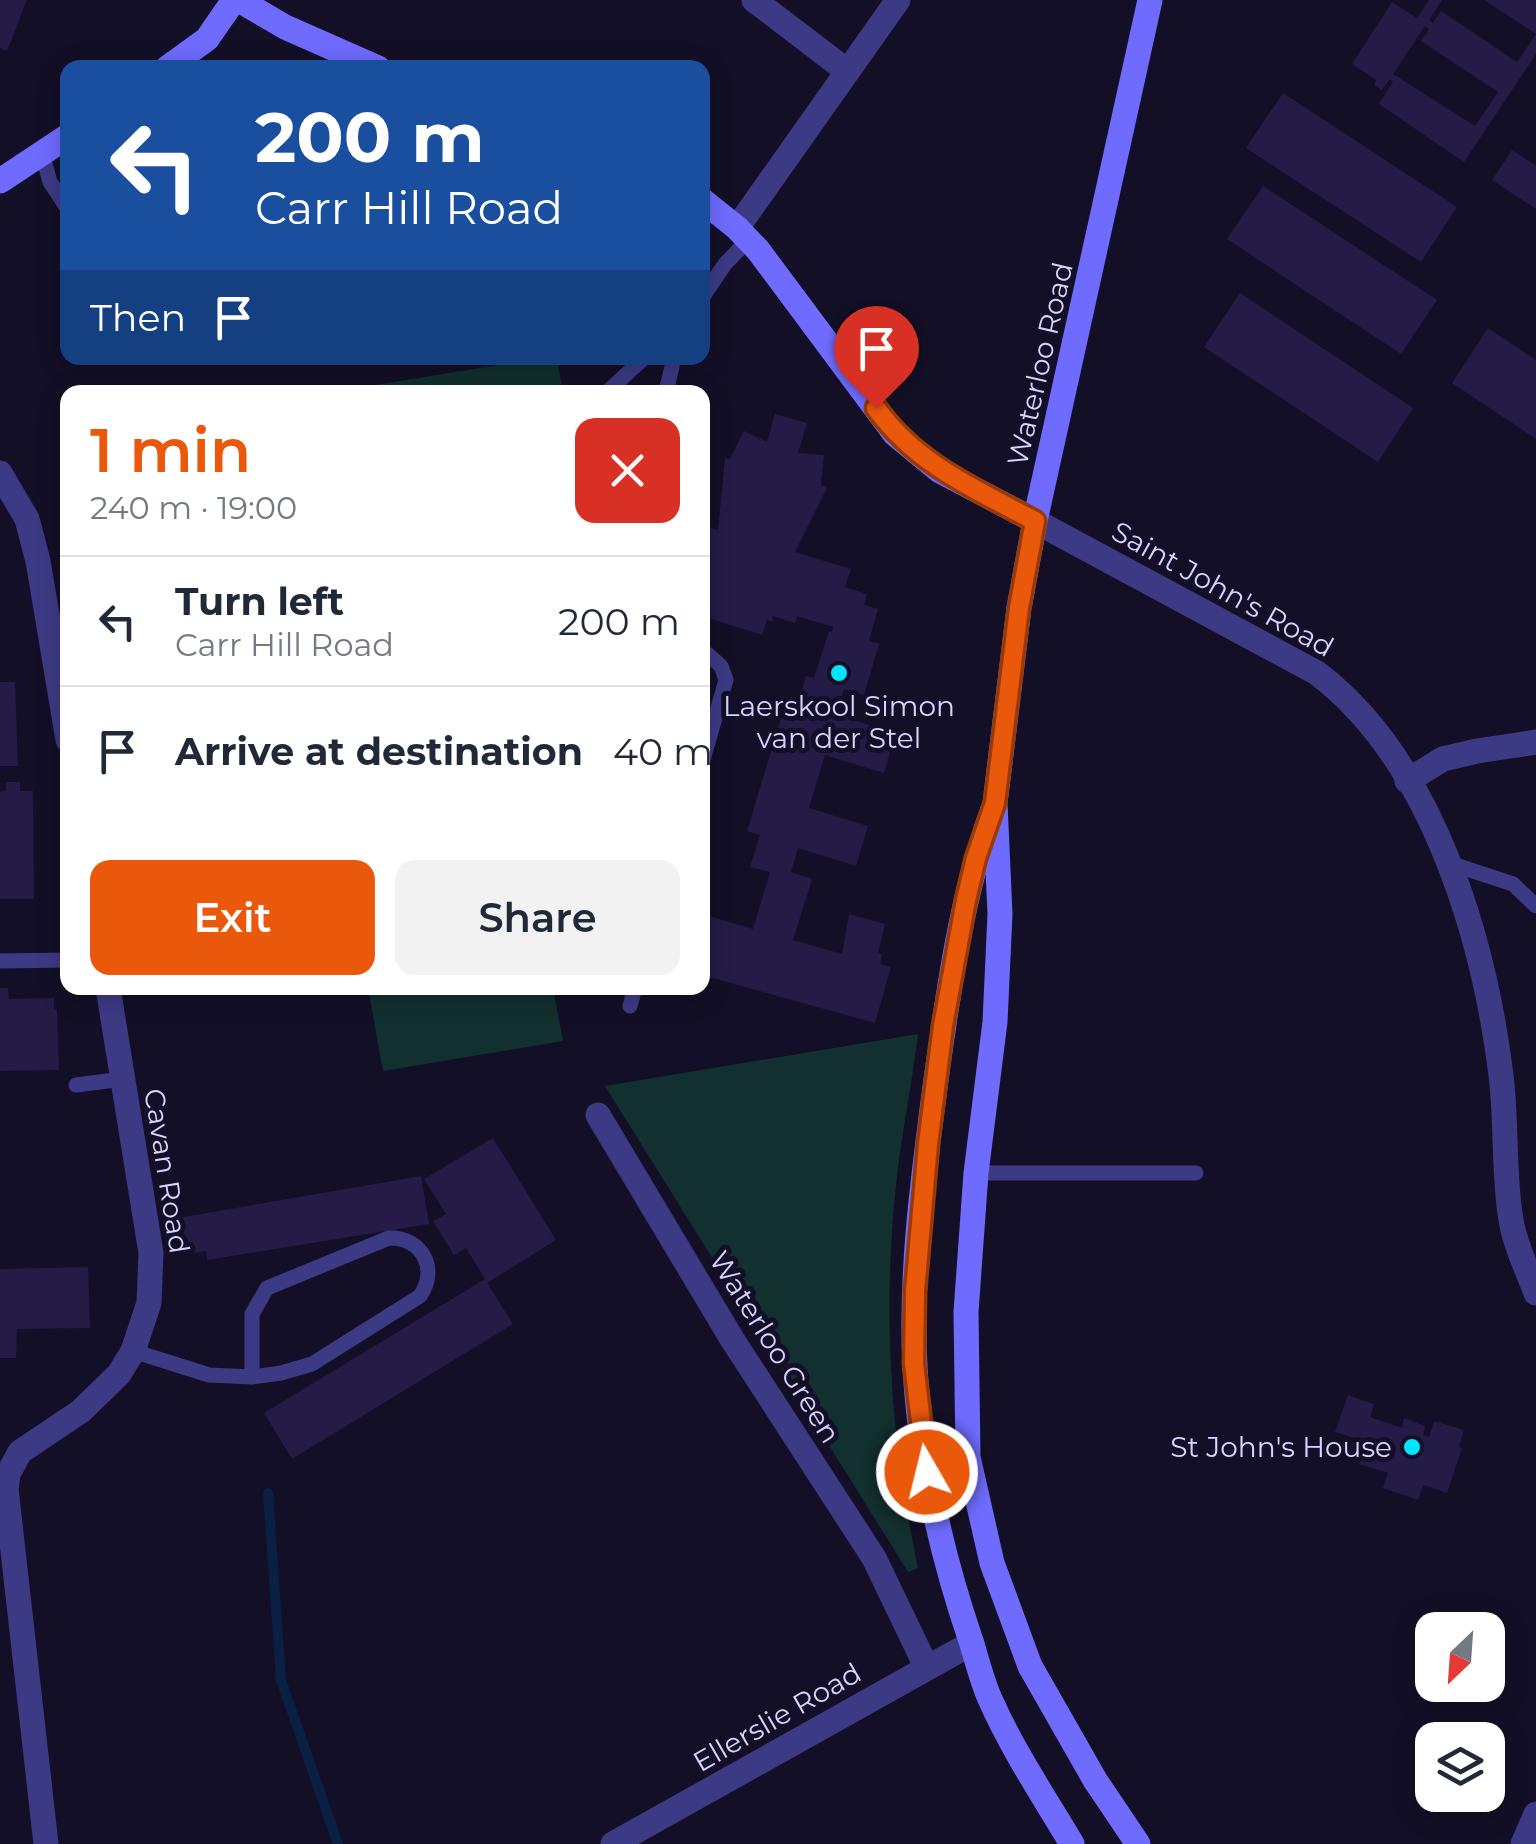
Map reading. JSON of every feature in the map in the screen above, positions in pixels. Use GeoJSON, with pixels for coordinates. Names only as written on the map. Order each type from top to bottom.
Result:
{"type":"FeatureCollection","features":[{"type":"Feature","properties":{"kind":"main road"},"geometry":{"type":"LineString","coordinates":[[178,60],[207,39],[236,0],[360,60]]}},
{"type":"Feature","properties":{"kind":"main road","name":"Waterloo Road"},"geometry":{"type":"LineString","coordinates":[[1138,1844],[1095,1780],[1030,1666],[1008,1614],[968,1457],[966,1312],[976,1174],[995,1022],[1000,914],[995,803],[1019,608],[1150,0]]}},
{"type":"Feature","properties":{"kind":"main road"},"geometry":{"type":"LineString","coordinates":[[0,181],[60,141]]}},
{"type":"Feature","properties":{"kind":"main road"},"geometry":{"type":"LineString","coordinates":[[710,206],[743,233],[895,434],[940,471],[1035,521]]}},
{"type":"Feature","properties":{"kind":"main road","name":"Waterloo Road"},"geometry":{"type":"LineString","coordinates":[[995,803],[969,886],[943,1026],[915,1291],[914,1364],[927,1472],[951,1584],[989,1698],[1072,1844]]}},
{"type":"Feature","properties":{"kind":"street"},"geometry":{"type":"LineString","coordinates":[[754,0],[848,71]]}},
{"type":"Feature","properties":{"kind":"street"},"geometry":{"type":"LineString","coordinates":[[743,233],[898,0]]}},
{"type":"Feature","properties":{"kind":"street"},"geometry":{"type":"LineString","coordinates":[[0,473],[27,519],[60,692]]}},
{"type":"Feature","properties":{"kind":"street","name":"Saint John's Road"},"geometry":{"type":"LineString","coordinates":[[1035,521],[1318,673],[1362,714],[1408,781],[1449,863],[1480,959],[1501,1076],[1511,1222],[1536,1292]]}},
{"type":"Feature","properties":{"kind":"street"},"geometry":{"type":"LineString","coordinates":[[1408,781],[1443,760],[1477,750],[1536,742]]}},
{"type":"Feature","properties":{"kind":"street","name":"Cavan Road"},"geometry":{"type":"LineString","coordinates":[[46,1844],[6,1488],[13,1462],[30,1444],[101,1394],[133,1351],[149,1304],[151,1253],[109,995]]}},
{"type":"Feature","properties":{"kind":"street","name":"Waterloo Green"},"geometry":{"type":"LineString","coordinates":[[598,1114],[732,1339],[874,1558],[926,1666]]}},
{"type":"Feature","properties":{"kind":"street","name":"Ellerslie Road"},"geometry":{"type":"LineString","coordinates":[[613,1844],[972,1643]]}},
{"type":"Feature","properties":{"kind":"street"},"geometry":{"type":"LineString","coordinates":[[1523,1844],[1536,1814]]}},
{"type":"Feature","properties":{"kind":"lane"},"geometry":{"type":"LineString","coordinates":[[42,153],[50,182],[60,196]]}},
{"type":"Feature","properties":{"kind":"lane"},"geometry":{"type":"LineString","coordinates":[[710,286],[743,233]]}},
{"type":"Feature","properties":{"kind":"lane"},"geometry":{"type":"LineString","coordinates":[[615,385],[636,365]]}},
{"type":"Feature","properties":{"kind":"lane"},"geometry":{"type":"LineString","coordinates":[[710,656],[721,666],[726,680],[710,735]]}},
{"type":"Feature","properties":{"kind":"lane"},"geometry":{"type":"LineString","coordinates":[[1449,863],[1513,884],[1536,906]]}},
{"type":"Feature","properties":{"kind":"lane"},"geometry":{"type":"LineString","coordinates":[[0,962],[60,960]]}},
{"type":"Feature","properties":{"kind":"lane"},"geometry":{"type":"LineString","coordinates":[[630,1006],[633,995]]}},
{"type":"Feature","properties":{"kind":"lane"},"geometry":{"type":"LineString","coordinates":[[76,1085],[123,1079]]}},
{"type":"Feature","properties":{"kind":"lane"},"geometry":{"type":"LineString","coordinates":[[976,1174],[1196,1173]]}},
{"type":"Feature","properties":{"kind":"lane"},"geometry":{"type":"LineString","coordinates":[[133,1351],[208,1375],[252,1377],[281,1374],[312,1364],[412,1302],[426,1287],[429,1266],[419,1248],[400,1238],[389,1238],[266,1288],[252,1314],[252,1377]]}},
{"type":"Feature","properties":{"kind":"green space"},"geometry":{"type":"Polygon","coordinates":[[[498,365],[558,365],[562,385],[376,385],[498,365]]]}},
{"type":"Feature","properties":{"kind":"green space"},"geometry":{"type":"Polygon","coordinates":[[[369,995],[554,995],[563,1041],[383,1071],[369,995]]]}},
{"type":"Feature","properties":{"kind":"green space"},"geometry":{"type":"Polygon","coordinates":[[[918,1034],[898,1167],[890,1283],[895,1426],[918,1568],[908,1572],[605,1086],[918,1034]]]}},
{"type":"Feature","properties":{"kind":"building"},"geometry":{"type":"Polygon","coordinates":[[[0,0],[27,0],[7,51],[0,48],[0,0]]]}},
{"type":"Feature","properties":{"kind":"building"},"geometry":{"type":"Polygon","coordinates":[[[1429,0],[1442,0],[1429,20],[1433,23],[1441,11],[1517,62],[1536,34],[1536,54],[1464,162],[1379,104],[1393,82],[1390,79],[1382,90],[1374,85],[1376,80],[1352,64],[1392,2],[1417,18],[1429,0]],[[1425,26],[1393,74],[1475,126],[1498,92],[1421,41],[1429,29],[1425,26]]]}},
{"type":"Feature","properties":{"kind":"building"},"geometry":{"type":"Polygon","coordinates":[[[1484,0],[1536,0],[1536,34],[1484,0]]]}},
{"type":"Feature","properties":{"kind":"building"},"geometry":{"type":"Polygon","coordinates":[[[1283,93],[1457,207],[1421,262],[1246,148],[1283,93]]]}},
{"type":"Feature","properties":{"kind":"building"},"geometry":{"type":"Polygon","coordinates":[[[1512,150],[1536,166],[1536,209],[1492,180],[1512,150]]]}},
{"type":"Feature","properties":{"kind":"building"},"geometry":{"type":"Polygon","coordinates":[[[1263,186],[1437,300],[1401,354],[1227,239],[1263,186]]]}},
{"type":"Feature","properties":{"kind":"building"},"geometry":{"type":"Polygon","coordinates":[[[1240,293],[1413,408],[1378,462],[1204,347],[1240,293]]]}},
{"type":"Feature","properties":{"kind":"building"},"geometry":{"type":"Polygon","coordinates":[[[1488,328],[1536,360],[1536,439],[1452,383],[1488,328]]]}},
{"type":"Feature","properties":{"kind":"building"},"geometry":{"type":"Polygon","coordinates":[[[775,414],[807,423],[798,453],[824,455],[821,485],[827,488],[795,552],[851,569],[845,587],[867,594],[864,605],[878,609],[869,641],[879,644],[864,695],[844,689],[836,715],[896,733],[884,773],[825,755],[809,808],[868,826],[856,866],[798,848],[791,872],[812,879],[793,940],[842,954],[849,914],[885,924],[878,953],[882,954],[880,964],[891,967],[875,1023],[710,977],[710,916],[753,929],[770,872],[750,867],[760,835],[747,831],[785,705],[797,708],[806,676],[814,678],[833,627],[797,616],[795,623],[773,616],[772,622],[767,620],[762,635],[710,619],[710,528],[718,530],[725,458],[730,459],[744,431],[767,442],[775,414]]]}},
{"type":"Feature","properties":{"kind":"building"},"geometry":{"type":"Polygon","coordinates":[[[0,682],[15,682],[18,766],[0,766],[0,682]]]}},
{"type":"Feature","properties":{"kind":"building"},"geometry":{"type":"Polygon","coordinates":[[[6,782],[20,782],[20,791],[33,791],[34,899],[0,899],[0,792],[6,791],[6,782]]]}},
{"type":"Feature","properties":{"kind":"building"},"geometry":{"type":"Polygon","coordinates":[[[0,988],[8,988],[9,999],[54,998],[59,1070],[0,1071],[0,988]]]}},
{"type":"Feature","properties":{"kind":"building"},"geometry":{"type":"Polygon","coordinates":[[[493,1138],[556,1240],[487,1283],[513,1324],[292,1459],[264,1413],[485,1279],[466,1248],[454,1255],[433,1221],[446,1214],[424,1179],[493,1138]]]}},
{"type":"Feature","properties":{"kind":"building"},"geometry":{"type":"Polygon","coordinates":[[[421,1176],[429,1224],[207,1260],[206,1251],[185,1254],[178,1218],[421,1176]]]}},
{"type":"Feature","properties":{"kind":"building"},"geometry":{"type":"Polygon","coordinates":[[[88,1267],[90,1328],[17,1329],[16,1358],[0,1358],[0,1269],[88,1267]]]}},
{"type":"Feature","properties":{"kind":"building","name":"St John's House"},"geometry":{"type":"Polygon","coordinates":[[[1348,1395],[1374,1404],[1370,1417],[1402,1428],[1404,1418],[1425,1426],[1423,1435],[1429,1437],[1434,1421],[1464,1430],[1447,1493],[1423,1485],[1418,1500],[1383,1488],[1388,1473],[1359,1464],[1366,1442],[1335,1432],[1348,1395]]]}},
{"type":"Feature","properties":{"kind":"waterway"},"geometry":{"type":"LineString","coordinates":[[268,1493],[281,1680],[338,1844]]}},
{"type":"Feature","properties":{"kind":"place","name":"Laerskool Simon van der Stel"},"geometry":{"type":"Point","coordinates":[839,673]}},
{"type":"Feature","properties":{"kind":"place","name":"St John's House"},"geometry":{"type":"Point","coordinates":[1412,1447]}},
{"type":"Feature","properties":{"kind":"route"},"geometry":{"type":"LineString","coordinates":[[876,408],[916,454],[940,471],[1035,521],[1019,608],[995,803],[966,900],[943,1026],[928,1144],[915,1291],[914,1364],[927,1472]]}}]}
